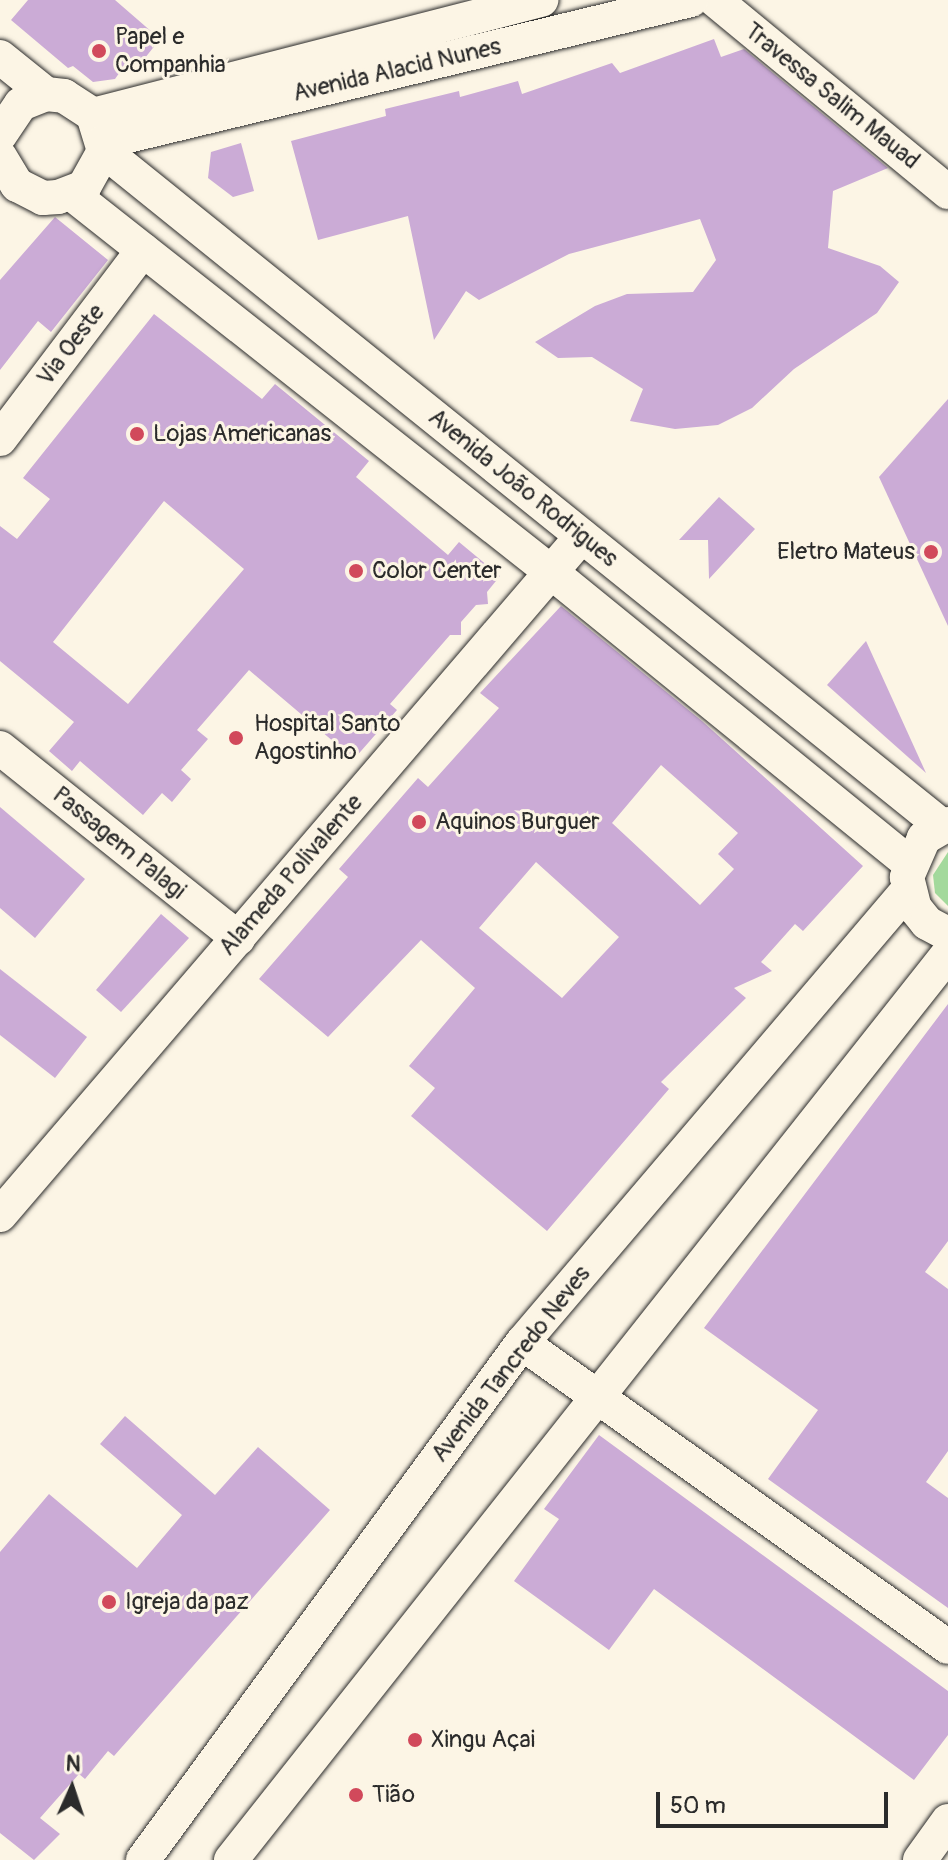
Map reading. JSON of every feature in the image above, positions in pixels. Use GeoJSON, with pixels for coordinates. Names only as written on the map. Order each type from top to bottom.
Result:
{"type":"FeatureCollection","features":[{"type":"Feature","properties":{"kind":"street","name":"Avenida Alacid Nunes"},"geometry":{"type":"LineString","coordinates":[[100,136],[542,0]]}},
{"type":"Feature","properties":{"kind":"street","name":"Avenida Alacid Nunes"},"geometry":{"type":"LineString","coordinates":[[100,136],[691,0]]}},
{"type":"Feature","properties":{"kind":"street","name":"Travessa Salim Mauad"},"geometry":{"type":"LineString","coordinates":[[715,0],[948,192]]}},
{"type":"Feature","properties":{"kind":"street"},"geometry":{"type":"LineString","coordinates":[[0,57],[46,94],[21,104],[1,129]]}},
{"type":"Feature","properties":{"kind":"street","name":"Avenida João Rodrigues"},"geometry":{"type":"LineString","coordinates":[[46,94],[64,96],[100,136],[582,536],[945,825]]}},
{"type":"Feature","properties":{"kind":"street"},"geometry":{"type":"LineString","coordinates":[[2,169],[29,193],[43,198],[72,194],[93,177],[100,136]]}},
{"type":"Feature","properties":{"kind":"street","name":"Avenida João Rodrigues"},"geometry":{"type":"LineString","coordinates":[[72,194],[551,572],[909,877],[927,923],[948,934]]}},
{"type":"Feature","properties":{"kind":"street","name":"Via Oeste"},"geometry":{"type":"LineString","coordinates":[[0,439],[143,250]]}},
{"type":"Feature","properties":{"kind":"street","name":"Alameda Polivalente"},"geometry":{"type":"LineString","coordinates":[[7,1195],[238,938],[582,536]]}},
{"type":"Feature","properties":{"kind":"street","name":"Passagem Palagi"},"geometry":{"type":"LineString","coordinates":[[0,748],[238,938]]}},
{"type":"Feature","properties":{"kind":"street","name":"Avenida Tancredo Neves"},"geometry":{"type":"LineString","coordinates":[[157,1855],[522,1343],[909,877],[924,838],[945,825]]}},
{"type":"Feature","properties":{"kind":"street"},"geometry":{"type":"LineString","coordinates":[[231,1860],[948,954]]}},
{"type":"Feature","properties":{"kind":"street"},"geometry":{"type":"LineString","coordinates":[[522,1343],[948,1647]]}},
{"type":"Feature","properties":{"kind":"street"},"geometry":{"type":"LineString","coordinates":[[920,1860],[948,1821]]}},
{"type":"Feature","properties":{"kind":"green space"},"geometry":{"type":"Polygon","coordinates":[[[948,852],[948,906],[935,893],[933,875],[948,852]]]}},
{"type":"Feature","properties":{"kind":"building","name":"Papel e Companhia"},"geometry":{"type":"Polygon","coordinates":[[[28,0],[115,0],[160,39],[141,63],[127,62],[115,79],[93,82],[73,66],[68,68],[11,20],[28,0]]]}},
{"type":"Feature","properties":{"kind":"building"},"geometry":{"type":"Polygon","coordinates":[[[714,39],[721,57],[744,49],[888,168],[833,191],[828,248],[880,266],[899,282],[877,313],[794,369],[752,408],[718,425],[675,429],[630,421],[643,389],[592,357],[558,358],[535,342],[595,306],[627,294],[693,292],[716,260],[700,219],[569,254],[479,300],[466,291],[434,340],[408,216],[318,240],[291,141],[386,116],[385,109],[459,91],[460,97],[518,81],[522,94],[612,63],[620,73],[714,39]]]}},
{"type":"Feature","properties":{"kind":"building"},"geometry":{"type":"Polygon","coordinates":[[[241,143],[254,191],[233,197],[208,178],[211,152],[241,143]]]}},
{"type":"Feature","properties":{"kind":"building"},"geometry":{"type":"Polygon","coordinates":[[[55,217],[108,260],[51,332],[38,321],[0,370],[0,280],[55,217]]]}},
{"type":"Feature","properties":{"kind":"building"},"geometry":{"type":"Polygon","coordinates":[[[154,314],[262,399],[275,384],[369,461],[356,477],[448,555],[459,542],[500,576],[487,592],[488,604],[476,605],[461,622],[461,635],[450,635],[390,704],[397,710],[354,759],[249,670],[197,730],[208,739],[181,770],[191,779],[172,802],[162,793],[143,815],[80,761],[72,771],[49,751],[74,722],[0,661],[0,526],[17,539],[50,499],[23,478],[154,314]],[[164,501],[53,642],[128,704],[244,569],[164,501]]]}},
{"type":"Feature","properties":{"kind":"building","name":"Eletro Mateus"},"geometry":{"type":"Polygon","coordinates":[[[948,399],[948,626],[879,477],[948,399]]]}},
{"type":"Feature","properties":{"kind":"building"},"geometry":{"type":"Polygon","coordinates":[[[719,497],[755,529],[709,579],[708,540],[679,540],[719,497]]]}},
{"type":"Feature","properties":{"kind":"building"},"geometry":{"type":"Polygon","coordinates":[[[561,606],[702,721],[863,866],[803,931],[795,924],[761,962],[772,971],[734,988],[746,998],[661,1082],[669,1089],[547,1231],[411,1116],[435,1088],[409,1066],[475,988],[421,940],[328,1037],[259,979],[348,877],[339,869],[418,778],[428,787],[499,708],[480,693],[561,606]],[[661,765],[612,823],[700,905],[734,869],[718,854],[738,833],[661,765]],[[536,862],[479,928],[562,998],[619,937],[536,862]]]}},
{"type":"Feature","properties":{"kind":"building"},"geometry":{"type":"Polygon","coordinates":[[[866,641],[926,773],[827,685],[866,641]]]}},
{"type":"Feature","properties":{"kind":"building"},"geometry":{"type":"Polygon","coordinates":[[[0,807],[85,879],[35,938],[0,908],[0,807]]]}},
{"type":"Feature","properties":{"kind":"building"},"geometry":{"type":"Polygon","coordinates":[[[161,914],[189,938],[121,1012],[96,990],[161,914]]]}},
{"type":"Feature","properties":{"kind":"building"},"geometry":{"type":"Polygon","coordinates":[[[0,969],[87,1037],[55,1078],[0,1035],[0,969]]]}},
{"type":"Feature","properties":{"kind":"building"},"geometry":{"type":"Polygon","coordinates":[[[948,1004],[948,1241],[925,1272],[948,1289],[948,1451],[926,1482],[948,1498],[948,1608],[768,1479],[818,1410],[704,1328],[948,1004]]]}},
{"type":"Feature","properties":{"kind":"building"},"geometry":{"type":"Polygon","coordinates":[[[125,1416],[215,1495],[258,1447],[330,1510],[114,1756],[108,1751],[85,1779],[79,1774],[40,1818],[60,1834],[34,1860],[0,1833],[0,1552],[49,1494],[137,1568],[182,1515],[100,1444],[125,1416]]]}},
{"type":"Feature","properties":{"kind":"building"},"geometry":{"type":"Polygon","coordinates":[[[599,1435],[948,1691],[948,1735],[914,1780],[654,1589],[609,1650],[514,1581],[559,1519],[544,1509],[599,1435]]]}},
{"type":"Feature","properties":{"kind":"place","name":"Papel e Companhia"},"geometry":{"type":"Point","coordinates":[99,51]}},
{"type":"Feature","properties":{"kind":"place","name":"Lojas Americanas"},"geometry":{"type":"Point","coordinates":[137,434]}},
{"type":"Feature","properties":{"kind":"place","name":"Eletro Mateus"},"geometry":{"type":"Point","coordinates":[931,552]}},
{"type":"Feature","properties":{"kind":"place","name":"Color Center"},"geometry":{"type":"Point","coordinates":[356,571]}},
{"type":"Feature","properties":{"kind":"place","name":"Hospital Santo Agostinho"},"geometry":{"type":"Point","coordinates":[236,738]}},
{"type":"Feature","properties":{"kind":"place","name":"Aquinos Burguer"},"geometry":{"type":"Point","coordinates":[419,822]}},
{"type":"Feature","properties":{"kind":"place","name":"Igreja da paz"},"geometry":{"type":"Point","coordinates":[109,1602]}},
{"type":"Feature","properties":{"kind":"place","name":"Xingu Açai"},"geometry":{"type":"Point","coordinates":[415,1740]}},
{"type":"Feature","properties":{"kind":"place","name":"Tião"},"geometry":{"type":"Point","coordinates":[356,1795]}}]}
